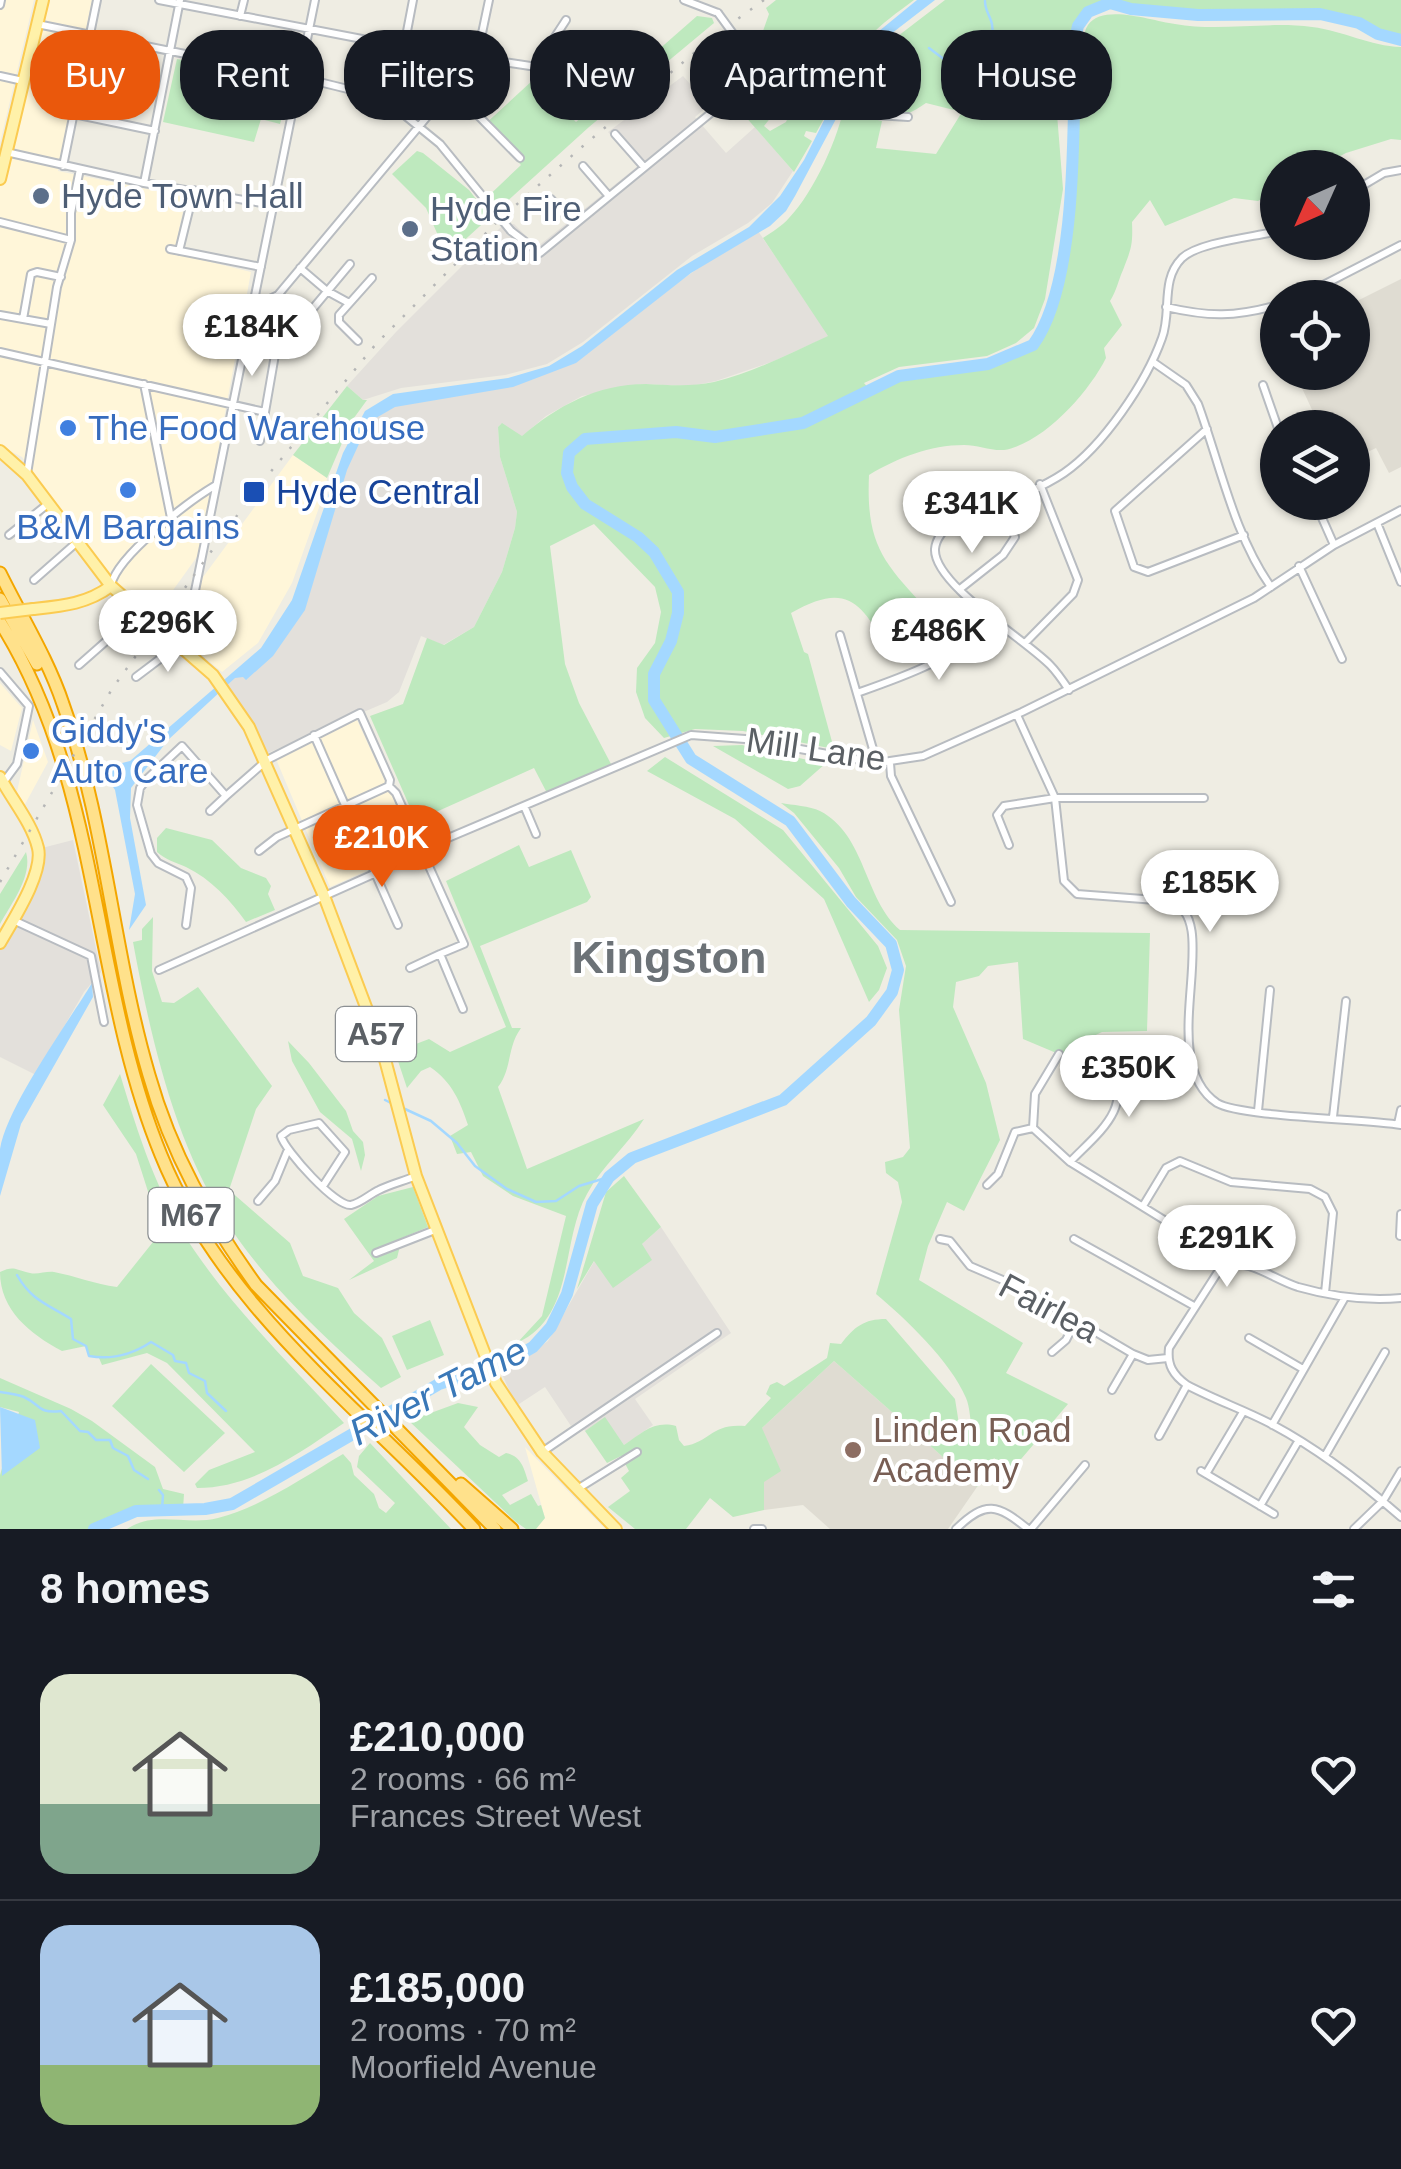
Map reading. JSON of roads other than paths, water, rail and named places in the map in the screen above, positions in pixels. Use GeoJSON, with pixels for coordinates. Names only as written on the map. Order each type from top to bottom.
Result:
{"type":"FeatureCollection","features":[{"type":"Feature","properties":{"kind":"highway","name":"M67"},"geometry":{"type":"LineString","coordinates":[[0,573],[63,702],[98,834],[148,1075],[203,1206],[236,1258],[284,1316],[458,1486],[512,1529]]}},
{"type":"Feature","properties":{"kind":"highway","name":"M67"},"geometry":{"type":"LineString","coordinates":[[0,599],[52,690],[79,759]]}},
{"type":"Feature","properties":{"kind":"highway","name":"M67"},"geometry":{"type":"LineString","coordinates":[[0,622],[32,680],[51,726],[83,836],[134,1077],[161,1156],[181,1198],[227,1272],[265,1318],[474,1529]]}},
{"type":"Feature","properties":{"kind":"highway","name":"M67"},"geometry":{"type":"LineString","coordinates":[[0,632],[32,680]]}},
{"type":"Feature","properties":{"kind":"highway","name":"M67"},"geometry":{"type":"LineString","coordinates":[[458,1486],[494,1529]]}},
{"type":"Feature","properties":{"kind":"highway","name":"M67"},"geometry":{"type":"LineString","coordinates":[[443,1500],[463,1529]]}},
{"type":"Feature","properties":{"kind":"main road"},"geometry":{"type":"LineString","coordinates":[[0,179],[43,0]]}},
{"type":"Feature","properties":{"kind":"main road","name":"A57"},"geometry":{"type":"LineString","coordinates":[[0,452],[49,503],[110,586],[214,675],[267,760],[383,1052],[416,1176],[496,1383],[542,1452],[616,1529]]}},
{"type":"Feature","properties":{"kind":"main road"},"geometry":{"type":"LineString","coordinates":[[0,466],[22,471]]}},
{"type":"Feature","properties":{"kind":"main road"},"geometry":{"type":"LineString","coordinates":[[0,613],[75,604],[98,596],[110,586]]}},
{"type":"Feature","properties":{"kind":"main road"},"geometry":{"type":"LineString","coordinates":[[0,943],[36,874],[39,854],[32,833],[2,780]]}},
{"type":"Feature","properties":{"kind":"street"},"geometry":{"type":"LineString","coordinates":[[91,30],[97,0]]}},
{"type":"Feature","properties":{"kind":"street"},"geometry":{"type":"LineString","coordinates":[[159,0],[344,36]]}},
{"type":"Feature","properties":{"kind":"street"},"geometry":{"type":"LineString","coordinates":[[240,16],[244,0]]}},
{"type":"Feature","properties":{"kind":"street"},"geometry":{"type":"LineString","coordinates":[[309,29],[315,0]]}},
{"type":"Feature","properties":{"kind":"street"},"geometry":{"type":"LineString","coordinates":[[407,30],[413,0]]}},
{"type":"Feature","properties":{"kind":"street"},"geometry":{"type":"LineString","coordinates":[[483,30],[489,0]]}},
{"type":"Feature","properties":{"kind":"street"},"geometry":{"type":"LineString","coordinates":[[684,0],[718,13],[731,30]]}},
{"type":"Feature","properties":{"kind":"street"},"geometry":{"type":"LineString","coordinates":[[144,183],[180,2]]}},
{"type":"Feature","properties":{"kind":"street"},"geometry":{"type":"LineString","coordinates":[[559,30],[566,20]]}},
{"type":"Feature","properties":{"kind":"street"},"geometry":{"type":"LineString","coordinates":[[38,24],[69,30]]}},
{"type":"Feature","properties":{"kind":"street"},"geometry":{"type":"LineString","coordinates":[[160,50],[180,54]]}},
{"type":"Feature","properties":{"kind":"street"},"geometry":{"type":"LineString","coordinates":[[0,76],[22,82]]}},
{"type":"Feature","properties":{"kind":"street"},"geometry":{"type":"LineString","coordinates":[[324,83],[364,94],[397,109],[440,144],[511,232],[540,253],[703,120]]}},
{"type":"Feature","properties":{"kind":"street"},"geometry":{"type":"LineString","coordinates":[[63,166],[73,120]]}},
{"type":"Feature","properties":{"kind":"street"},"geometry":{"type":"LineString","coordinates":[[102,120],[154,131]]}},
{"type":"Feature","properties":{"kind":"street"},"geometry":{"type":"LineString","coordinates":[[136,677],[185,640],[291,120]]}},
{"type":"Feature","properties":{"kind":"street"},"geometry":{"type":"LineString","coordinates":[[254,299],[276,298],[423,120]]}},
{"type":"Feature","properties":{"kind":"street"},"geometry":{"type":"LineString","coordinates":[[482,120],[520,158]]}},
{"type":"Feature","properties":{"kind":"street"},"geometry":{"type":"LineString","coordinates":[[615,134],[644,167]]}},
{"type":"Feature","properties":{"kind":"street"},"geometry":{"type":"LineString","coordinates":[[6,152],[144,183],[274,205]]}},
{"type":"Feature","properties":{"kind":"street"},"geometry":{"type":"LineString","coordinates":[[583,166],[608,196]]}},
{"type":"Feature","properties":{"kind":"street"},"geometry":{"type":"LineString","coordinates":[[22,471],[71,240],[70,219],[80,169]]}},
{"type":"Feature","properties":{"kind":"street"},"geometry":{"type":"LineString","coordinates":[[1370,181],[1384,173],[1401,170]]}},
{"type":"Feature","properties":{"kind":"street"},"geometry":{"type":"LineString","coordinates":[[194,190],[175,250],[261,267]]}},
{"type":"Feature","properties":{"kind":"street"},"geometry":{"type":"LineString","coordinates":[[550,199],[573,224]]}},
{"type":"Feature","properties":{"kind":"street"},"geometry":{"type":"LineString","coordinates":[[0,222],[71,240]]}},
{"type":"Feature","properties":{"kind":"street"},"geometry":{"type":"LineString","coordinates":[[1069,690],[1051,666],[994,622],[942,570],[935,551],[941,534],[952,523],[1062,475],[1087,454],[1154,362],[1165,331],[1170,274],[1184,256],[1201,247],[1260,235]]}},
{"type":"Feature","properties":{"kind":"street"},"geometry":{"type":"LineString","coordinates":[[1333,280],[1401,245]]}},
{"type":"Feature","properties":{"kind":"street"},"geometry":{"type":"LineString","coordinates":[[310,312],[350,264]]}},
{"type":"Feature","properties":{"kind":"street"},"geometry":{"type":"LineString","coordinates":[[300,268],[327,291],[349,303]]}},
{"type":"Feature","properties":{"kind":"street"},"geometry":{"type":"LineString","coordinates":[[22,318],[31,274],[61,277]]}},
{"type":"Feature","properties":{"kind":"street"},"geometry":{"type":"LineString","coordinates":[[358,341],[338,322],[372,278]]}},
{"type":"Feature","properties":{"kind":"street"},"geometry":{"type":"LineString","coordinates":[[1166,307],[1209,317],[1260,309]]}},
{"type":"Feature","properties":{"kind":"street"},"geometry":{"type":"LineString","coordinates":[[0,315],[51,324]]}},
{"type":"Feature","properties":{"kind":"street"},"geometry":{"type":"LineString","coordinates":[[260,440],[276,349],[287,338]]}},
{"type":"Feature","properties":{"kind":"street"},"geometry":{"type":"LineString","coordinates":[[0,352],[265,412]]}},
{"type":"Feature","properties":{"kind":"street"},"geometry":{"type":"LineString","coordinates":[[1154,362],[1186,385],[1207,429],[1244,535],[1271,587]]}},
{"type":"Feature","properties":{"kind":"street"},"geometry":{"type":"LineString","coordinates":[[144,384],[171,518]]}},
{"type":"Feature","properties":{"kind":"street"},"geometry":{"type":"LineString","coordinates":[[1207,429],[1115,512],[1134,566],[1148,572],[1244,535]]}},
{"type":"Feature","properties":{"kind":"street"},"geometry":{"type":"LineString","coordinates":[[110,586],[114,573],[171,518],[216,484]]}},
{"type":"Feature","properties":{"kind":"street"},"geometry":{"type":"LineString","coordinates":[[914,484],[958,484],[972,514]]}},
{"type":"Feature","properties":{"kind":"street"},"geometry":{"type":"LineString","coordinates":[[1026,643],[1073,594],[1078,580],[1040,484]]}},
{"type":"Feature","properties":{"kind":"street"},"geometry":{"type":"LineString","coordinates":[[9,535],[49,503]]}},
{"type":"Feature","properties":{"kind":"street","name":"Mill Lane"},"geometry":{"type":"LineString","coordinates":[[160,970],[422,849],[691,735],[745,739],[876,764],[923,756],[1069,690],[1254,598],[1334,545],[1401,510]]}},
{"type":"Feature","properties":{"kind":"street"},"geometry":{"type":"LineString","coordinates":[[1322,520],[1334,545]]}},
{"type":"Feature","properties":{"kind":"street"},"geometry":{"type":"LineString","coordinates":[[1377,524],[1401,582]]}},
{"type":"Feature","properties":{"kind":"street"},"geometry":{"type":"LineString","coordinates":[[960,589],[1002,556],[1014,537],[1011,528]]}},
{"type":"Feature","properties":{"kind":"street"},"geometry":{"type":"LineString","coordinates":[[34,580],[76,542]]}},
{"type":"Feature","properties":{"kind":"street"},"geometry":{"type":"LineString","coordinates":[[1299,566],[1342,659]]}},
{"type":"Feature","properties":{"kind":"street"},"geometry":{"type":"LineString","coordinates":[[78,665],[138,613]]}},
{"type":"Feature","properties":{"kind":"street"},"geometry":{"type":"LineString","coordinates":[[857,694],[937,663],[994,622]]}},
{"type":"Feature","properties":{"kind":"street"},"geometry":{"type":"LineString","coordinates":[[840,634],[876,764]]}},
{"type":"Feature","properties":{"kind":"street"},"geometry":{"type":"LineString","coordinates":[[0,672],[29,706],[17,764],[2,780]]}},
{"type":"Feature","properties":{"kind":"street"},"geometry":{"type":"LineString","coordinates":[[210,811],[267,760],[360,713],[464,944],[410,968]]}},
{"type":"Feature","properties":{"kind":"street"},"geometry":{"type":"LineString","coordinates":[[1016,715],[1055,798],[1064,881],[1070,890],[1077,894],[1169,901],[1178,903],[1188,914],[1192,947],[1188,1048],[1194,1080],[1219,1104],[1258,1112],[1400,1124],[1401,1110]]}},
{"type":"Feature","properties":{"kind":"street"},"geometry":{"type":"LineString","coordinates":[[314,735],[398,924]]}},
{"type":"Feature","properties":{"kind":"street"},"geometry":{"type":"LineString","coordinates":[[186,926],[191,888],[186,877],[158,864],[151,854],[137,805],[140,788],[182,746],[226,796]]}},
{"type":"Feature","properties":{"kind":"street"},"geometry":{"type":"LineString","coordinates":[[890,763],[891,776],[952,902]]}},
{"type":"Feature","properties":{"kind":"street"},"geometry":{"type":"LineString","coordinates":[[259,851],[277,837],[390,786]]}},
{"type":"Feature","properties":{"kind":"street"},"geometry":{"type":"LineString","coordinates":[[1009,845],[997,815],[1004,806],[1055,798],[1204,798]]}},
{"type":"Feature","properties":{"kind":"street"},"geometry":{"type":"LineString","coordinates":[[525,808],[536,834]]}},
{"type":"Feature","properties":{"kind":"street"},"geometry":{"type":"LineString","coordinates":[[13,920],[85,952],[94,964],[104,1022]]}},
{"type":"Feature","properties":{"kind":"street"},"geometry":{"type":"LineString","coordinates":[[440,954],[464,1010]]}},
{"type":"Feature","properties":{"kind":"street"},"geometry":{"type":"LineString","coordinates":[[1258,1112],[1270,990]]}},
{"type":"Feature","properties":{"kind":"street"},"geometry":{"type":"LineString","coordinates":[[1333,1117],[1346,1001]]}},
{"type":"Feature","properties":{"kind":"street"},"geometry":{"type":"LineString","coordinates":[[1033,1128],[1035,1094],[1059,1054]]}},
{"type":"Feature","properties":{"kind":"street"},"geometry":{"type":"LineString","coordinates":[[1070,1162],[1109,1121],[1121,1094],[1119,1079],[1110,1063]]}},
{"type":"Feature","properties":{"kind":"street"},"geometry":{"type":"LineString","coordinates":[[323,1186],[345,1152],[319,1123],[289,1130],[281,1136],[288,1152],[323,1186],[342,1204],[354,1205],[378,1190],[416,1176]]}},
{"type":"Feature","properties":{"kind":"street"},"geometry":{"type":"LineString","coordinates":[[1033,1128],[1070,1162],[1208,1247],[1223,1264]]}},
{"type":"Feature","properties":{"kind":"street"},"geometry":{"type":"LineString","coordinates":[[987,1185],[998,1174],[1014,1132],[1033,1128]]}},
{"type":"Feature","properties":{"kind":"street"},"geometry":{"type":"LineString","coordinates":[[258,1202],[275,1181],[288,1152]]}},
{"type":"Feature","properties":{"kind":"street"},"geometry":{"type":"LineString","coordinates":[[1143,1206],[1166,1168],[1180,1160],[1232,1182],[1310,1190],[1325,1197],[1333,1212],[1325,1293]]}},
{"type":"Feature","properties":{"kind":"street"},"geometry":{"type":"LineString","coordinates":[[1390,1235],[1400,1236],[1401,1214]]}},
{"type":"Feature","properties":{"kind":"street"},"geometry":{"type":"LineString","coordinates":[[376,1253],[435,1230]]}},
{"type":"Feature","properties":{"kind":"street","name":"Fairlea"},"geometry":{"type":"LineString","coordinates":[[940,1239],[950,1241],[970,1266],[1019,1287],[1133,1354],[1148,1360],[1168,1358]]}},
{"type":"Feature","properties":{"kind":"street"},"geometry":{"type":"LineString","coordinates":[[1074,1239],[1194,1306]]}},
{"type":"Feature","properties":{"kind":"street"},"geometry":{"type":"LineString","coordinates":[[1401,1298],[1344,1299],[1295,1286],[1243,1261],[1223,1264],[1169,1348],[1168,1358],[1176,1376],[1187,1385],[1272,1424],[1325,1456],[1401,1517]]}},
{"type":"Feature","properties":{"kind":"street"},"geometry":{"type":"LineString","coordinates":[[1272,1424],[1344,1299]]}},
{"type":"Feature","properties":{"kind":"street"},"geometry":{"type":"LineString","coordinates":[[1052,1352],[1066,1340],[1076,1320]]}},
{"type":"Feature","properties":{"kind":"street"},"geometry":{"type":"LineString","coordinates":[[542,1452],[717,1332]]}},
{"type":"Feature","properties":{"kind":"street"},"geometry":{"type":"LineString","coordinates":[[1248,1338],[1303,1369]]}},
{"type":"Feature","properties":{"kind":"street"},"geometry":{"type":"LineString","coordinates":[[1325,1456],[1384,1352]]}},
{"type":"Feature","properties":{"kind":"street"},"geometry":{"type":"LineString","coordinates":[[1112,1390],[1133,1354]]}},
{"type":"Feature","properties":{"kind":"street"},"geometry":{"type":"LineString","coordinates":[[1159,1436],[1187,1385]]}},
{"type":"Feature","properties":{"kind":"street"},"geometry":{"type":"LineString","coordinates":[[1242,1412],[1204,1472],[1274,1514]]}},
{"type":"Feature","properties":{"kind":"street"},"geometry":{"type":"LineString","coordinates":[[1260,1506],[1298,1440]]}},
{"type":"Feature","properties":{"kind":"street"},"geometry":{"type":"LineString","coordinates":[[579,1488],[637,1452]]}},
{"type":"Feature","properties":{"kind":"street"},"geometry":{"type":"LineString","coordinates":[[956,1529],[977,1510],[996,1508],[1030,1529],[1086,1465]]}},
{"type":"Feature","properties":{"kind":"street"},"geometry":{"type":"LineString","coordinates":[[1354,1529],[1382,1501],[1401,1471]]}},
{"type":"Feature","properties":{"kind":"street"},"geometry":{"type":"LineString","coordinates":[[754,1529],[762,1529]]}},
{"type":"Feature","properties":{"kind":"water"},"geometry":{"type":"Polygon","coordinates":[[[917,0],[935,0],[896,30],[880,30],[917,0]]]}},
{"type":"Feature","properties":{"kind":"water"},"geometry":{"type":"Polygon","coordinates":[[[824,120],[835,120],[786,211],[770,226],[691,273],[576,363],[513,387],[395,407],[369,422],[347,470],[305,610],[273,656],[246,680],[235,678],[168,740],[131,788],[130,818],[146,905],[129,930],[135,894],[115,790],[108,779],[110,766],[130,761],[261,648],[292,600],[343,453],[365,411],[393,394],[508,378],[549,366],[582,346],[677,270],[749,227],[780,196],[824,120]]]}},
{"type":"Feature","properties":{"kind":"water"},"geometry":{"type":"Polygon","coordinates":[[[92,983],[93,997],[21,1124],[0,1196],[0,1149],[14,1110],[92,983]]]}},
{"type":"Feature","properties":{"kind":"water"},"geometry":{"type":"Polygon","coordinates":[[[0,1407],[35,1420],[40,1448],[2,1476],[0,1407]]]}},
{"type":"Feature","properties":{"kind":"waterway"},"geometry":{"type":"LineString","coordinates":[[985,1],[993,30]]}},
{"type":"Feature","properties":{"kind":"waterway","name":"River Tame"},"geometry":{"type":"LineString","coordinates":[[94,1529],[136,1511],[205,1509],[232,1504],[439,1384],[505,1363],[533,1347],[551,1327],[567,1294],[592,1204],[609,1177],[632,1158],[783,1100],[871,1021],[892,992],[898,970],[891,944],[851,902],[790,821],[691,759],[654,700],[654,674],[671,641],[678,592],[654,552],[638,537],[585,504],[567,473],[569,453],[585,439],[676,432],[715,437],[803,423],[899,376],[988,364],[1033,345],[1048,317],[1066,241],[1073,154],[1075,39],[1088,12],[1110,3],[1131,9],[1198,15],[1320,14],[1359,23],[1378,34],[1401,40]]}},
{"type":"Feature","properties":{"kind":"waterway"},"geometry":{"type":"LineString","coordinates":[[929,48],[941,57]]}},
{"type":"Feature","properties":{"kind":"waterway"},"geometry":{"type":"LineString","coordinates":[[385,1100],[391,1103]]}},
{"type":"Feature","properties":{"kind":"waterway"},"geometry":{"type":"LineString","coordinates":[[405,1109],[431,1121],[457,1143],[475,1166],[507,1189],[536,1202],[556,1201],[579,1186],[609,1177]]}},
{"type":"Feature","properties":{"kind":"waterway"},"geometry":{"type":"LineString","coordinates":[[17,1275],[34,1296],[71,1319],[73,1339],[86,1346],[89,1356],[121,1355],[151,1342],[173,1355],[175,1361],[186,1363],[189,1373],[205,1381],[207,1393],[226,1411]]}},
{"type":"Feature","properties":{"kind":"waterway"},"geometry":{"type":"LineString","coordinates":[[0,1392],[24,1397],[44,1410],[61,1411],[80,1431],[88,1432],[96,1440],[110,1440],[113,1448],[128,1456],[134,1470],[148,1479]]}},
{"type":"Feature","properties":{"kind":"waterway"},"geometry":{"type":"LineString","coordinates":[[159,1490],[163,1495],[162,1509]]}},
{"type":"Feature","properties":{"kind":"railway"},"geometry":{"type":"LineString","coordinates":[[0,882],[112,689],[254,492],[376,344],[499,220],[718,33],[764,0]]}},
{"type":"Feature","properties":{"kind":"place","name":"Hyde Town Hall"},"geometry":{"type":"Point","coordinates":[41,196]}},
{"type":"Feature","properties":{"kind":"place","name":"Hyde Fire Station"},"geometry":{"type":"Point","coordinates":[410,229]}},
{"type":"Feature","properties":{"kind":"place","name":"The Food Warehouse"},"geometry":{"type":"Point","coordinates":[68,428]}},
{"type":"Feature","properties":{"kind":"place","name":"B&M Bargains"},"geometry":{"type":"Point","coordinates":[128,490]}},
{"type":"Feature","properties":{"kind":"place","name":"Hyde Central"},"geometry":{"type":"Point","coordinates":[254,492]}},
{"type":"Feature","properties":{"kind":"place","name":"Giddy's Auto Care"},"geometry":{"type":"Point","coordinates":[31,751]}},
{"type":"Feature","properties":{"kind":"place","name":"Linden Road Academy"},"geometry":{"type":"Point","coordinates":[853,1450]}},
{"type":"Feature","properties":{"kind":"district","name":"Kingston"},"geometry":{"type":"Point","coordinates":[669,957]}}]}
